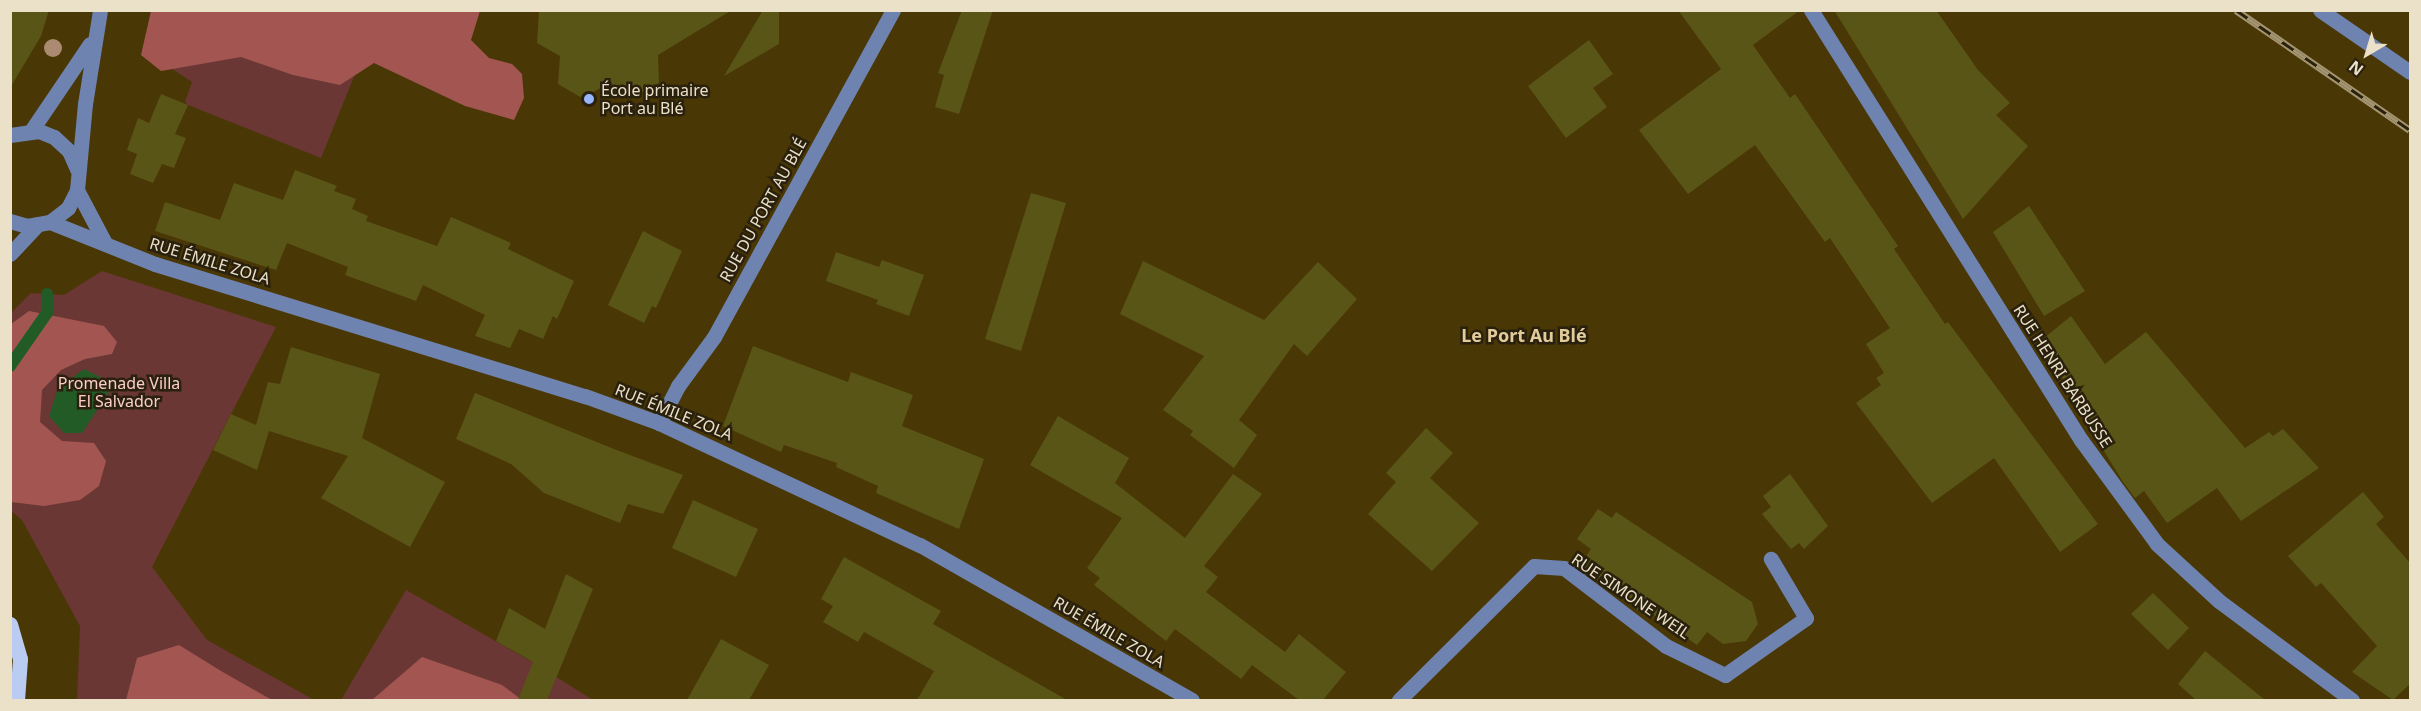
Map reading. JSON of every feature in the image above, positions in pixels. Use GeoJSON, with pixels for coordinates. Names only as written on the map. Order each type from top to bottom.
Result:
{"type":"FeatureCollection","features":[{"type":"Feature","properties":{"kind":"main road"},"geometry":{"type":"LineString","coordinates":[[10,624],[20,659],[17,700]]}},
{"type":"Feature","properties":{"kind":"street"},"geometry":{"type":"LineString","coordinates":[[10,254],[44,223],[68,208],[77,190],[77,169],[93,39],[100,10]]}},
{"type":"Feature","properties":{"kind":"street","name":"RUE DU PORT AU BLÉ"},"geometry":{"type":"LineString","coordinates":[[658,423],[678,386],[714,337],[893,10]]}},
{"type":"Feature","properties":{"kind":"street","name":"RUE HENRI BARBUSSE"},"geometry":{"type":"LineString","coordinates":[[1811,10],[2081,440],[2157,544],[2219,601],[2352,700]]}},
{"type":"Feature","properties":{"kind":"street"},"geometry":{"type":"LineString","coordinates":[[2320,10],[2410,72]]}},
{"type":"Feature","properties":{"kind":"street"},"geometry":{"type":"LineString","coordinates":[[31,131],[93,39]]}},
{"type":"Feature","properties":{"kind":"street"},"geometry":{"type":"LineString","coordinates":[[10,135],[31,131],[54,137],[69,151],[77,169]]}},
{"type":"Feature","properties":{"kind":"street"},"geometry":{"type":"LineString","coordinates":[[77,190],[105,243]]}},
{"type":"Feature","properties":{"kind":"street","name":"RUE ÉMILE ZOLA"},"geometry":{"type":"LineString","coordinates":[[10,221],[27,226],[44,223],[105,243],[155,264],[574,392],[658,423],[920,545],[1192,700]]}},
{"type":"Feature","properties":{"kind":"street","name":"RUE SIMONE WEIL"},"geometry":{"type":"LineString","coordinates":[[1399,700],[1534,566],[1564,568],[1666,646],[1725,675],[1806,618],[1771,559]]}},
{"type":"Feature","properties":{"kind":"green space"},"geometry":{"type":"Polygon","coordinates":[[[156,11],[355,74],[321,158],[188,105],[185,102],[192,82],[143,50],[156,11]]]}},
{"type":"Feature","properties":{"kind":"green space","name":"Promenade Villa El Salvador"},"geometry":{"type":"Polygon","coordinates":[[[102,271],[276,327],[152,567],[207,640],[314,700],[77,700],[80,626],[22,520],[11,511],[10,314],[31,293],[64,295],[102,271]]]}},
{"type":"Feature","properties":{"kind":"green space"},"geometry":{"type":"Polygon","coordinates":[[[406,590],[534,663],[593,700],[341,700],[406,590]]]}},
{"type":"Feature","properties":{"kind":"shaded area"},"geometry":{"type":"Polygon","coordinates":[[[151,11],[480,11],[471,40],[489,58],[512,64],[522,74],[524,98],[514,120],[465,106],[374,63],[340,85],[293,75],[241,57],[161,71],[141,55],[151,11]]]}},
{"type":"Feature","properties":{"kind":"shaded area"},"geometry":{"type":"Polygon","coordinates":[[[29,311],[104,326],[117,342],[112,354],[85,359],[61,370],[42,390],[40,422],[62,441],[94,443],[106,461],[99,486],[80,500],[44,506],[11,502],[11,324],[29,311]]]}},
{"type":"Feature","properties":{"kind":"shaded area"},"geometry":{"type":"Polygon","coordinates":[[[84,369],[100,377],[109,392],[82,433],[64,433],[49,416],[58,388],[84,369]]]}},
{"type":"Feature","properties":{"kind":"shaded area"},"geometry":{"type":"Polygon","coordinates":[[[179,645],[272,700],[126,700],[137,658],[179,645]]]}},
{"type":"Feature","properties":{"kind":"shaded area"},"geometry":{"type":"Polygon","coordinates":[[[422,657],[502,685],[522,700],[372,700],[422,657]]]}},
{"type":"Feature","properties":{"kind":"building"},"geometry":{"type":"Polygon","coordinates":[[[10,10],[49,10],[41,36],[10,88],[10,10]]]}},
{"type":"Feature","properties":{"kind":"building"},"geometry":{"type":"Polygon","coordinates":[[[539,10],[732,10],[658,55],[659,83],[634,97],[610,83],[582,98],[558,84],[560,56],[537,43],[539,10]]]}},
{"type":"Feature","properties":{"kind":"building"},"geometry":{"type":"Polygon","coordinates":[[[763,10],[779,10],[779,44],[724,76],[763,10]]]}},
{"type":"Feature","properties":{"kind":"building"},"geometry":{"type":"Polygon","coordinates":[[[962,10],[993,10],[959,114],[935,107],[944,75],[938,73],[962,10]]]}},
{"type":"Feature","properties":{"kind":"building"},"geometry":{"type":"Polygon","coordinates":[[[1678,10],[1800,10],[1753,45],[1790,98],[1795,94],[1898,246],[1894,249],[1945,324],[1948,322],[2098,524],[2060,552],[1994,458],[1932,503],[1856,403],[1881,385],[1876,378],[1884,373],[1866,344],[1890,328],[1830,238],[1825,242],[1755,145],[1688,194],[1639,130],[1721,69],[1678,10]]]}},
{"type":"Feature","properties":{"kind":"building"},"geometry":{"type":"Polygon","coordinates":[[[1834,10],[1936,10],[1978,70],[2010,103],[1996,115],[2028,146],[1963,219],[1834,10]]]}},
{"type":"Feature","properties":{"kind":"building"},"geometry":{"type":"Polygon","coordinates":[[[1589,40],[1613,74],[1593,88],[1607,107],[1566,138],[1528,86],[1589,40]]]}},
{"type":"Feature","properties":{"kind":"building"},"geometry":{"type":"Polygon","coordinates":[[[161,94],[188,105],[175,134],[186,138],[174,168],[162,164],[153,183],[130,174],[137,154],[127,150],[138,118],[149,123],[161,94]]]}},
{"type":"Feature","properties":{"kind":"building"},"geometry":{"type":"Polygon","coordinates":[[[295,170],[337,186],[334,191],[356,199],[352,209],[368,216],[366,221],[437,246],[451,217],[511,243],[508,249],[574,281],[557,319],[553,316],[543,339],[519,329],[510,348],[475,336],[485,315],[423,285],[416,301],[345,275],[348,267],[287,243],[276,270],[155,231],[165,202],[220,220],[234,183],[283,200],[295,170]]]}},
{"type":"Feature","properties":{"kind":"building"},"geometry":{"type":"Polygon","coordinates":[[[1031,193],[1066,203],[1021,351],[985,339],[1031,193]]]}},
{"type":"Feature","properties":{"kind":"building"},"geometry":{"type":"Polygon","coordinates":[[[2029,206],[2085,291],[2044,316],[1993,232],[2029,206]]]}},
{"type":"Feature","properties":{"kind":"building"},"geometry":{"type":"Polygon","coordinates":[[[643,231],[682,251],[656,308],[652,306],[644,323],[608,305],[643,231]]]}},
{"type":"Feature","properties":{"kind":"building"},"geometry":{"type":"Polygon","coordinates":[[[836,252],[879,267],[882,260],[924,275],[909,316],[876,304],[878,300],[826,281],[836,252]]]}},
{"type":"Feature","properties":{"kind":"building"},"geometry":{"type":"Polygon","coordinates":[[[1143,261],[1264,320],[1318,262],[1357,299],[1307,356],[1294,344],[1239,420],[1257,435],[1234,468],[1190,435],[1193,431],[1163,410],[1204,356],[1120,314],[1143,261]]]}},
{"type":"Feature","properties":{"kind":"building"},"geometry":{"type":"Polygon","coordinates":[[[2071,316],[2105,364],[2146,332],[2245,448],[2269,432],[2273,436],[2283,429],[2319,468],[2241,521],[2217,488],[2167,523],[2144,491],[2135,498],[2123,482],[2085,420],[2090,417],[2038,343],[2071,316]]]}},
{"type":"Feature","properties":{"kind":"building"},"geometry":{"type":"Polygon","coordinates":[[[753,346],[848,382],[851,372],[913,395],[902,426],[984,459],[959,529],[876,493],[878,486],[836,467],[837,463],[784,445],[781,452],[723,426],[753,346]]]}},
{"type":"Feature","properties":{"kind":"building"},"geometry":{"type":"Polygon","coordinates":[[[291,347],[380,374],[362,438],[445,482],[410,547],[321,498],[348,456],[269,431],[257,470],[213,450],[231,414],[256,425],[268,382],[280,384],[291,347]]]}},
{"type":"Feature","properties":{"kind":"building"},"geometry":{"type":"Polygon","coordinates":[[[475,393],[683,475],[663,514],[628,504],[620,523],[544,493],[511,464],[456,439],[475,393]]]}},
{"type":"Feature","properties":{"kind":"building"},"geometry":{"type":"Polygon","coordinates":[[[1058,416],[1129,458],[1115,483],[1185,538],[1233,474],[1262,494],[1204,566],[1218,577],[1206,592],[1285,652],[1299,634],[1346,672],[1323,700],[1299,700],[1252,665],[1241,679],[1175,629],[1166,641],[1094,585],[1100,578],[1087,568],[1122,518],[1030,465],[1058,416]]]}},
{"type":"Feature","properties":{"kind":"building"},"geometry":{"type":"Polygon","coordinates":[[[1426,428],[1453,453],[1430,478],[1479,523],[1432,571],[1368,514],[1396,482],[1386,473],[1426,428]]]}},
{"type":"Feature","properties":{"kind":"building"},"geometry":{"type":"Polygon","coordinates":[[[1790,474],[1828,526],[1804,549],[1799,543],[1791,549],[1762,514],[1771,507],[1763,496],[1790,474]]]}},
{"type":"Feature","properties":{"kind":"building"},"geometry":{"type":"Polygon","coordinates":[[[2363,492],[2384,517],[2376,524],[2410,563],[2410,684],[2393,700],[2352,672],[2377,646],[2321,583],[2316,587],[2288,556],[2363,492]]]}},
{"type":"Feature","properties":{"kind":"building"},"geometry":{"type":"Polygon","coordinates":[[[693,500],[758,529],[736,577],[672,548],[693,500]]]}},
{"type":"Feature","properties":{"kind":"building"},"geometry":{"type":"Polygon","coordinates":[[[1598,509],[1612,518],[1616,512],[1752,602],[1758,624],[1746,641],[1723,644],[1707,632],[1697,645],[1648,611],[1645,616],[1579,567],[1591,549],[1577,539],[1598,509]]]}},
{"type":"Feature","properties":{"kind":"building"},"geometry":{"type":"Polygon","coordinates":[[[844,557],[941,611],[933,624],[1067,700],[917,700],[934,671],[864,632],[858,642],[823,622],[833,606],[821,599],[844,557]]]}},
{"type":"Feature","properties":{"kind":"building"},"geometry":{"type":"Polygon","coordinates":[[[566,574],[593,589],[547,700],[518,700],[533,662],[496,641],[509,608],[545,629],[566,574]]]}},
{"type":"Feature","properties":{"kind":"building"},"geometry":{"type":"Polygon","coordinates":[[[2153,593],[2189,628],[2168,650],[2131,614],[2153,593]]]}},
{"type":"Feature","properties":{"kind":"building"},"geometry":{"type":"Polygon","coordinates":[[[721,639],[769,665],[749,700],[687,700],[721,639]]]}},
{"type":"Feature","properties":{"kind":"building"},"geometry":{"type":"Polygon","coordinates":[[[2205,651],[2265,700],[2196,700],[2178,684],[2205,651]]]}},
{"type":"Feature","properties":{"kind":"waterway"},"geometry":{"type":"LineString","coordinates":[[10,366],[47,313],[47,294]]}},
{"type":"Feature","properties":{"kind":"railway"},"geometry":{"type":"LineString","coordinates":[[2236,10],[2410,130]]}},
{"type":"Feature","properties":{"kind":"place","name":"École primaire Port au Blé"},"geometry":{"type":"Point","coordinates":[589,99]}},
{"type":"Feature","properties":{"kind":"district","name":"Le Port Au Blé"},"geometry":{"type":"Point","coordinates":[1524,335]}}]}
